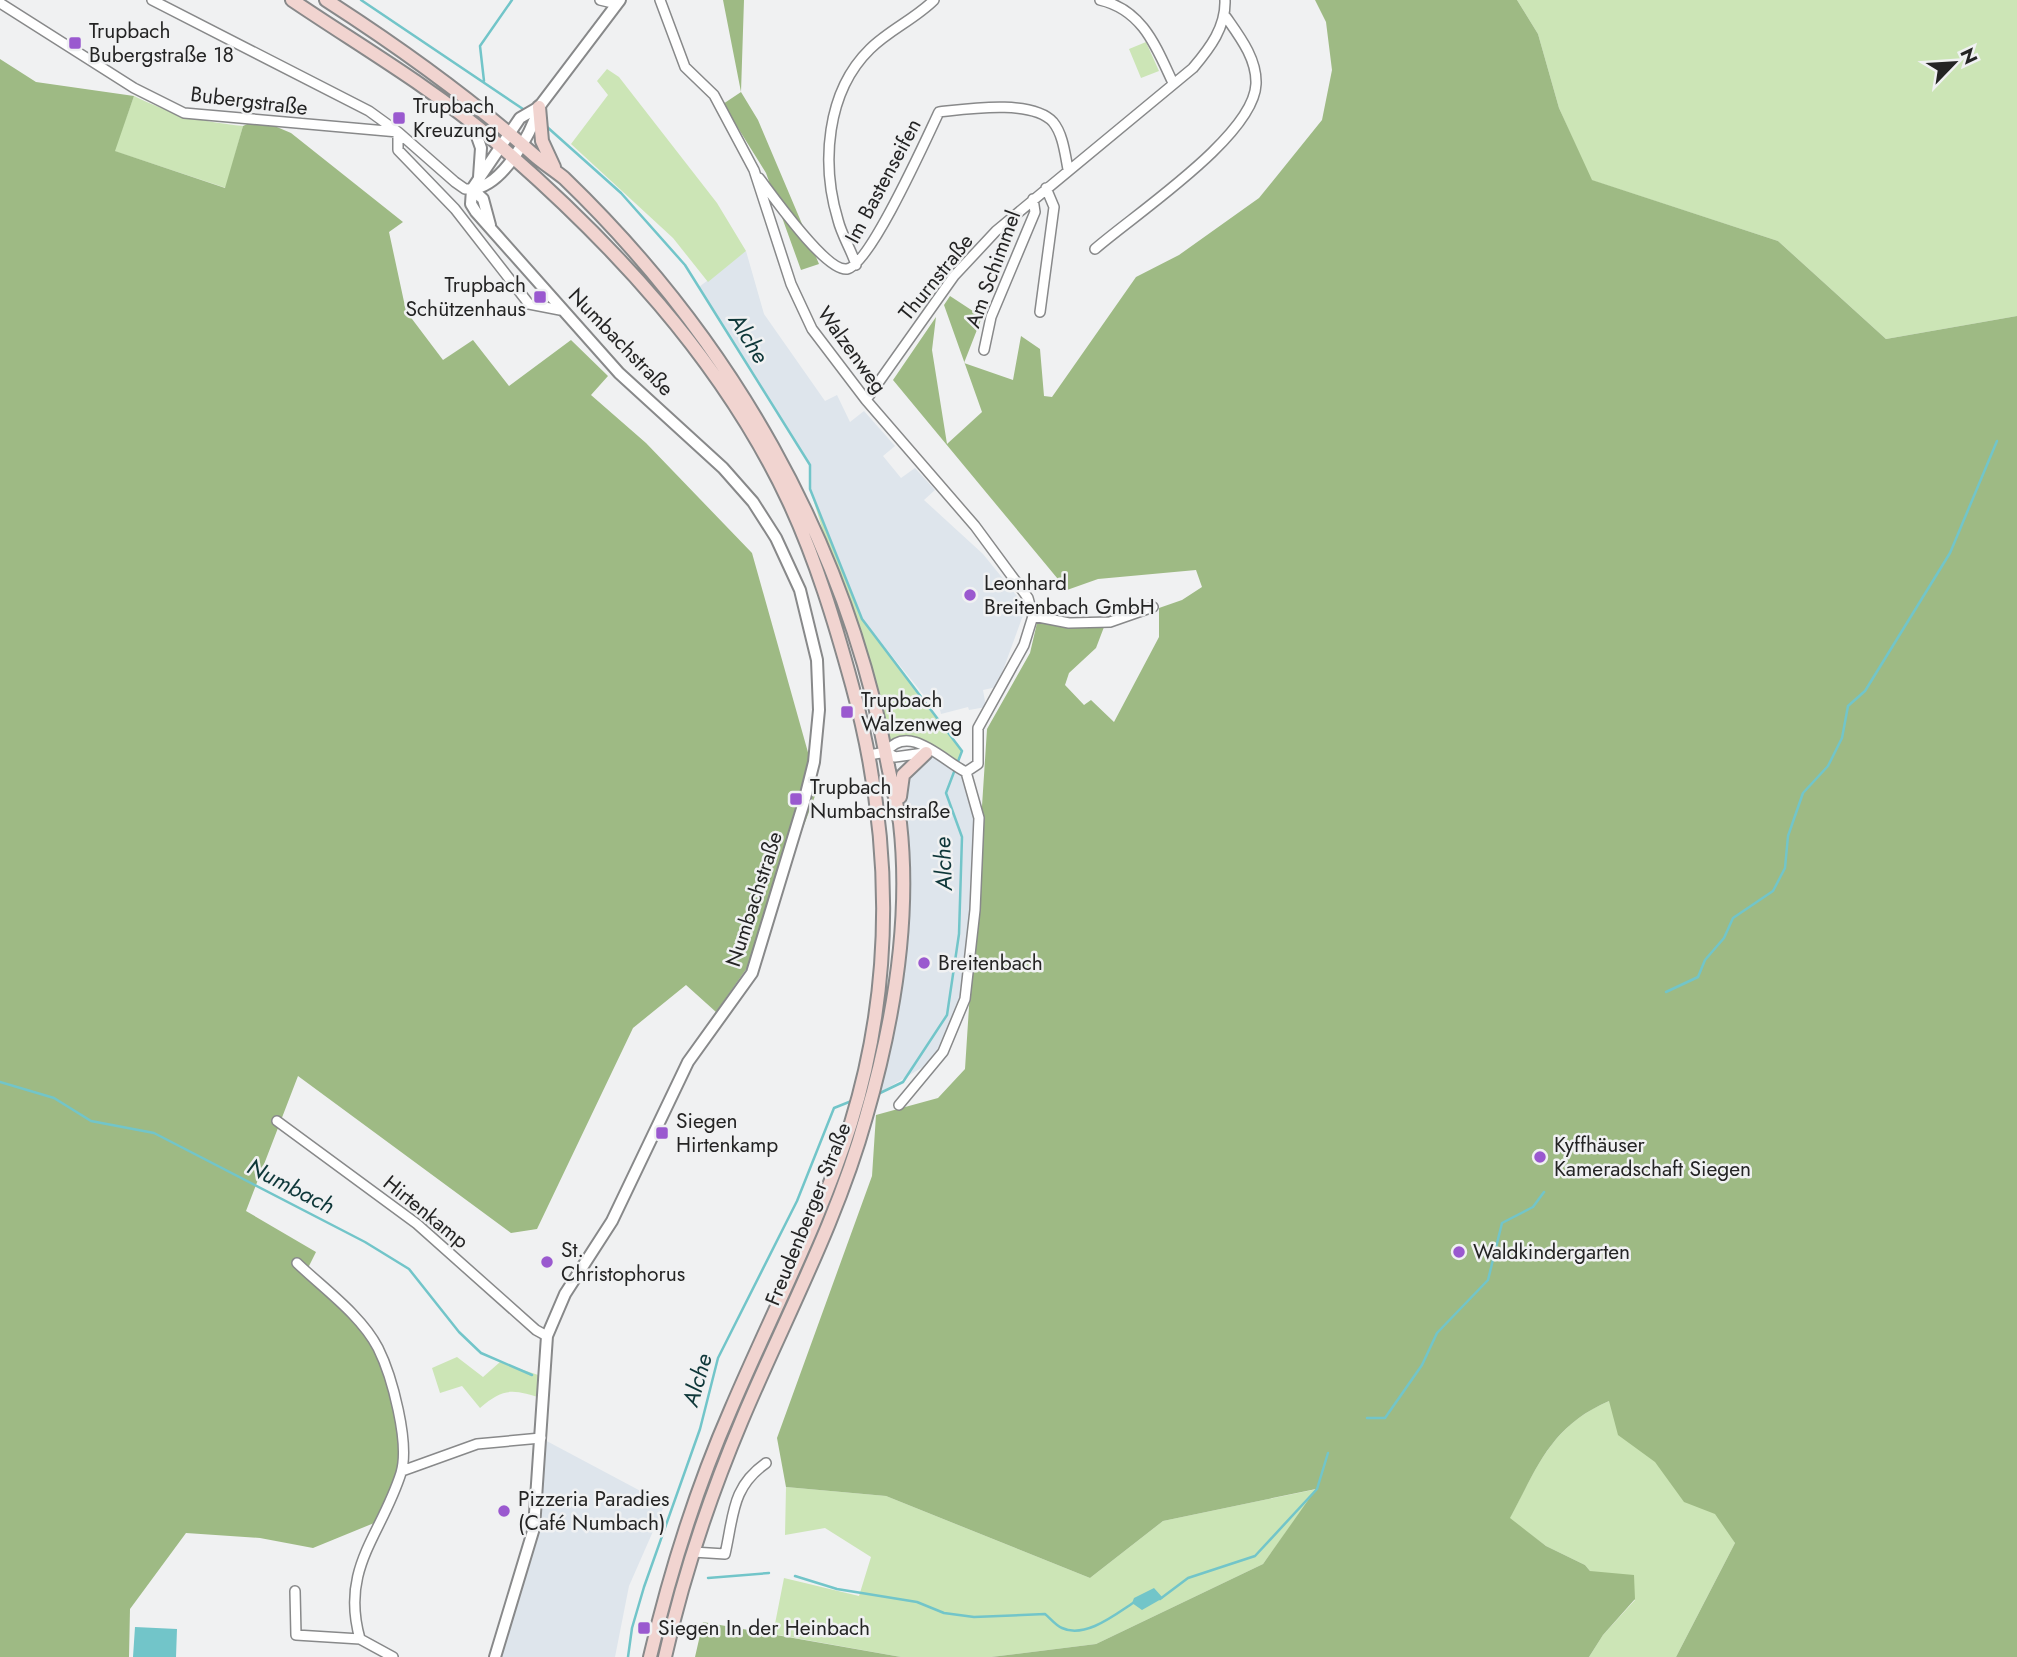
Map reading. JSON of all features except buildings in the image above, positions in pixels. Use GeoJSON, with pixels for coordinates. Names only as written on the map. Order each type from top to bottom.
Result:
{"type":"FeatureCollection","features":[{"type":"Feature","properties":{"kind":"main road","name":"Freudenberger Straße"},"geometry":{"type":"LineString","coordinates":[[292,0],[473,125],[501,148],[623,264],[649,292],[716,376],[748,426],[783,490],[807,545],[844,657],[869,755],[884,858],[883,958],[857,1099],[825,1193],[697,1493],[664,1598],[650,1657]]}},
{"type":"Feature","properties":{"kind":"main road","name":"Freudenberger Straße"},"geometry":{"type":"LineString","coordinates":[[326,0],[409,54],[510,132],[558,173],[611,226],[669,291],[726,368],[764,430],[799,496],[833,573],[868,677],[886,752],[900,821],[902,872],[897,972],[873,1094],[838,1202],[742,1420],[693,1552],[665,1657]]}},
{"type":"Feature","properties":{"kind":"main road"},"geometry":{"type":"LineString","coordinates":[[539,107],[537,127],[546,152],[558,173]]}},
{"type":"Feature","properties":{"kind":"main road"},"geometry":{"type":"LineString","coordinates":[[900,821],[900,783],[908,768],[929,752]]}},
{"type":"Feature","properties":{"kind":"street"},"geometry":{"type":"LineString","coordinates":[[152,0],[341,96],[398,132],[465,189],[489,184],[537,127]]}},
{"type":"Feature","properties":{"kind":"street"},"geometry":{"type":"LineString","coordinates":[[600,0],[619,2]]}},
{"type":"Feature","properties":{"kind":"street","name":"Walzenweg"},"geometry":{"type":"LineString","coordinates":[[660,0],[685,67],[714,95],[754,170],[803,313],[866,400],[1002,560],[1023,590],[1033,616]]}},
{"type":"Feature","properties":{"kind":"street"},"geometry":{"type":"LineString","coordinates":[[754,170],[793,225],[817,249],[839,267],[847,269],[856,265],[835,206],[828,142],[832,118],[858,64],[870,49],[934,0]]}},
{"type":"Feature","properties":{"kind":"street"},"geometry":{"type":"LineString","coordinates":[[1100,0],[1130,13],[1144,26],[1173,83]]}},
{"type":"Feature","properties":{"kind":"street"},"geometry":{"type":"LineString","coordinates":[[1095,249],[1223,143],[1246,116],[1255,91],[1255,70],[1250,55],[1226,18],[1224,0]]}},
{"type":"Feature","properties":{"kind":"street"},"geometry":{"type":"LineString","coordinates":[[472,189],[520,118],[539,107],[619,2]]}},
{"type":"Feature","properties":{"kind":"street","name":"Bubergstraße"},"geometry":{"type":"LineString","coordinates":[[0,4],[134,88],[184,113],[398,132]]}},
{"type":"Feature","properties":{"kind":"street","name":"Thurnstraße"},"geometry":{"type":"LineString","coordinates":[[866,400],[954,276],[996,231],[1173,83],[1206,52],[1226,18]]}},
{"type":"Feature","properties":{"kind":"street","name":"Im Bastenseifen"},"geometry":{"type":"LineString","coordinates":[[856,265],[890,212],[939,112],[999,108],[1029,110],[1044,115],[1058,129],[1068,169]]}},
{"type":"Feature","properties":{"kind":"street"},"geometry":{"type":"LineString","coordinates":[[473,125],[481,148],[479,177]]}},
{"type":"Feature","properties":{"kind":"street"},"geometry":{"type":"LineString","coordinates":[[398,132],[398,150],[455,209],[529,304],[560,310]]}},
{"type":"Feature","properties":{"kind":"street"},"geometry":{"type":"LineString","coordinates":[[1040,312],[1054,207],[1046,188]]}},
{"type":"Feature","properties":{"kind":"street","name":"Numbachstraße"},"geometry":{"type":"LineString","coordinates":[[472,189],[471,204],[560,310],[626,380],[723,468],[753,502],[776,538],[800,590],[817,660],[819,710],[814,762],[804,802],[752,973],[688,1062],[623,1199],[565,1294],[547,1336],[534,1528],[495,1657]]}},
{"type":"Feature","properties":{"kind":"street","name":"Am Schimmel"},"geometry":{"type":"LineString","coordinates":[[984,350],[991,317],[1034,212],[1033,199]]}},
{"type":"Feature","properties":{"kind":"street"},"geometry":{"type":"LineString","coordinates":[[966,772],[978,764],[978,727],[1024,645],[1033,616],[1069,623],[1102,622],[1153,607]]}},
{"type":"Feature","properties":{"kind":"street"},"geometry":{"type":"LineString","coordinates":[[869,755],[886,752],[900,741],[926,745],[929,752]]}},
{"type":"Feature","properties":{"kind":"street"},"geometry":{"type":"LineString","coordinates":[[886,752],[895,757],[929,752],[966,772],[979,818],[975,910],[965,999],[943,1052],[899,1105]]}},
{"type":"Feature","properties":{"kind":"street","name":"Hirtenkamp"},"geometry":{"type":"LineString","coordinates":[[276,1121],[391,1204],[536,1330],[547,1336]]}},
{"type":"Feature","properties":{"kind":"street"},"geometry":{"type":"LineString","coordinates":[[297,1263],[353,1316],[378,1348],[401,1420],[402,1471],[353,1588],[352,1612],[360,1639]]}},
{"type":"Feature","properties":{"kind":"street"},"geometry":{"type":"LineString","coordinates":[[402,1471],[468,1447],[541,1438]]}},
{"type":"Feature","properties":{"kind":"street"},"geometry":{"type":"LineString","coordinates":[[693,1552],[725,1555],[736,1501],[747,1477],[766,1463]]}},
{"type":"Feature","properties":{"kind":"street"},"geometry":{"type":"LineString","coordinates":[[295,1591],[296,1635],[360,1639],[393,1657]]}},
{"type":"Feature","properties":{"kind":"shaded area"},"geometry":{"type":"Polygon","coordinates":[[[746,251],[764,314],[825,401],[837,395],[850,422],[864,411],[895,446],[883,456],[901,478],[915,468],[935,490],[924,500],[983,554],[1026,607],[997,687],[983,690],[986,707],[969,710],[968,707],[941,714],[938,702],[931,704],[862,619],[810,489],[810,464],[699,287],[746,251]]]}},
{"type":"Feature","properties":{"kind":"shaded area"},"geometry":{"type":"Polygon","coordinates":[[[932,750],[966,772],[979,818],[970,994],[947,1053],[872,1097],[897,972],[900,783],[932,750]]]}},
{"type":"Feature","properties":{"kind":"shaded area"},"geometry":{"type":"Polygon","coordinates":[[[541,1438],[665,1504],[629,1586],[615,1657],[495,1657],[522,1573],[541,1438]]]}},
{"type":"Feature","properties":{"kind":"green space"},"geometry":{"type":"Polygon","coordinates":[[[723,0],[744,0],[741,92],[723,0]]]}},
{"type":"Feature","properties":{"kind":"green space"},"geometry":{"type":"Polygon","coordinates":[[[1315,0],[1517,0],[1538,34],[1559,108],[1592,180],[1778,241],[1886,339],[2017,316],[2017,1657],[1676,1657],[1735,1543],[1715,1514],[1684,1502],[1655,1462],[1618,1435],[1609,1401],[1573,1423],[1548,1449],[1510,1518],[1546,1546],[1585,1565],[1590,1571],[1634,1575],[1635,1599],[1603,1635],[1589,1657],[991,1657],[1096,1644],[1263,1564],[1316,1489],[1163,1521],[1090,1578],[886,1496],[786,1487],[777,1438],[872,1176],[876,1115],[938,1098],[965,1069],[987,729],[1030,653],[1037,623],[1104,627],[1096,648],[1069,673],[1065,685],[1084,705],[1091,700],[1114,722],[1159,637],[1159,608],[1182,600],[1202,587],[1196,570],[1098,579],[1067,590],[893,380],[936,317],[932,350],[947,444],[982,412],[965,363],[1013,380],[1021,336],[1040,349],[1044,396],[1052,397],[1136,277],[1179,255],[1259,198],[1322,120],[1332,70],[1326,22],[1315,0]]]}},
{"type":"Feature","properties":{"kind":"green space"},"geometry":{"type":"Polygon","coordinates":[[[1517,0],[2017,0],[2017,316],[1886,339],[1778,241],[1591,180],[1559,108],[1538,34],[1517,0]]]}},
{"type":"Feature","properties":{"kind":"green space"},"geometry":{"type":"Polygon","coordinates":[[[1146,42],[1159,71],[1141,78],[1129,49],[1146,42]]]}},
{"type":"Feature","properties":{"kind":"green space"},"geometry":{"type":"Polygon","coordinates":[[[0,59],[36,82],[134,96],[115,151],[225,188],[243,126],[258,119],[291,133],[403,222],[389,232],[406,311],[443,360],[473,340],[509,386],[571,340],[608,376],[591,395],[646,443],[752,553],[818,788],[754,958],[716,1012],[686,985],[633,1028],[537,1229],[511,1233],[298,1076],[246,1211],[316,1252],[308,1268],[378,1347],[401,1420],[402,1471],[379,1521],[313,1548],[260,1538],[186,1533],[130,1609],[129,1657],[0,1657],[0,59]]]}},
{"type":"Feature","properties":{"kind":"green space"},"geometry":{"type":"Polygon","coordinates":[[[607,69],[619,77],[717,203],[746,251],[708,282],[673,238],[571,144],[608,95],[597,81],[607,69]]]}},
{"type":"Feature","properties":{"kind":"green space"},"geometry":{"type":"Polygon","coordinates":[[[741,92],[758,120],[819,264],[801,270],[766,173],[723,104],[741,92]]]}},
{"type":"Feature","properties":{"kind":"green space"},"geometry":{"type":"Polygon","coordinates":[[[134,96],[187,116],[243,126],[226,188],[114,151],[134,96]]]}},
{"type":"Feature","properties":{"kind":"green space"},"geometry":{"type":"Polygon","coordinates":[[[950,296],[982,317],[964,362],[944,305],[950,296]]]}},
{"type":"Feature","properties":{"kind":"green space"},"geometry":{"type":"Polygon","coordinates":[[[810,489],[862,619],[962,751],[956,767],[943,756],[900,741],[886,752],[868,677],[810,489]]]}},
{"type":"Feature","properties":{"kind":"green space"},"geometry":{"type":"Polygon","coordinates":[[[1631,1354],[1735,1543],[1676,1657],[1589,1657],[1603,1635],[1635,1600],[1585,1565],[1546,1546],[1509,1519],[1538,1465],[1560,1435],[1589,1411],[1609,1401],[1631,1354]]]}},
{"type":"Feature","properties":{"kind":"green space"},"geometry":{"type":"Polygon","coordinates":[[[457,1357],[483,1377],[500,1362],[544,1377],[544,1399],[510,1392],[496,1396],[480,1408],[462,1386],[440,1393],[432,1368],[457,1357]]]}},
{"type":"Feature","properties":{"kind":"green space"},"geometry":{"type":"Polygon","coordinates":[[[786,1487],[886,1496],[1090,1578],[1163,1521],[1317,1489],[1263,1564],[1096,1644],[991,1657],[901,1657],[773,1634],[784,1578],[859,1596],[871,1557],[825,1528],[785,1535],[786,1487]]]}},
{"type":"Feature","properties":{"kind":"green space"},"geometry":{"type":"Polygon","coordinates":[[[703,1622],[901,1657],[695,1657],[703,1622]]]}},
{"type":"Feature","properties":{"kind":"water"},"geometry":{"type":"Polygon","coordinates":[[[1154,1588],[1163,1598],[1142,1610],[1132,1603],[1134,1598],[1154,1588]]]}},
{"type":"Feature","properties":{"kind":"water"},"geometry":{"type":"Polygon","coordinates":[[[135,1627],[177,1629],[176,1657],[133,1657],[135,1627]]]}},
{"type":"Feature","properties":{"kind":"waterway","name":"Alche"},"geometry":{"type":"LineString","coordinates":[[361,0],[526,111]]}},
{"type":"Feature","properties":{"kind":"waterway"},"geometry":{"type":"LineString","coordinates":[[484,81],[480,46],[512,0]]}},
{"type":"Feature","properties":{"kind":"waterway","name":"Alche"},"geometry":{"type":"LineString","coordinates":[[546,126],[621,193],[685,265],[810,465],[810,489],[862,619],[962,751],[946,793],[962,837],[959,934],[947,1015],[903,1082],[878,1094]]}},
{"type":"Feature","properties":{"kind":"waterway"},"geometry":{"type":"LineString","coordinates":[[1666,992],[1698,977],[1705,960],[1724,938],[1733,918],[1773,891],[1785,868],[1788,836],[1803,793],[1828,766],[1842,738],[1848,706],[1865,691],[1950,553],[1997,441]]}},
{"type":"Feature","properties":{"kind":"waterway","name":"Numbach"},"geometry":{"type":"LineString","coordinates":[[0,1082],[54,1098],[91,1121],[154,1133],[365,1242],[409,1269],[459,1332],[481,1353],[532,1375]]}},
{"type":"Feature","properties":{"kind":"waterway","name":"Alche"},"geometry":{"type":"LineString","coordinates":[[628,1657],[632,1628],[644,1587],[700,1429],[718,1358],[797,1201],[834,1108],[854,1100]]}},
{"type":"Feature","properties":{"kind":"waterway"},"geometry":{"type":"LineString","coordinates":[[1367,1418],[1385,1418],[1422,1365],[1437,1333],[1488,1280],[1502,1223],[1533,1207],[1544,1192]]}},
{"type":"Feature","properties":{"kind":"waterway"},"geometry":{"type":"LineString","coordinates":[[1160,1599],[1188,1578],[1255,1556],[1317,1489],[1328,1453]]}},
{"type":"Feature","properties":{"kind":"waterway"},"geometry":{"type":"LineString","coordinates":[[708,1578],[769,1573]]}},
{"type":"Feature","properties":{"kind":"waterway"},"geometry":{"type":"LineString","coordinates":[[795,1576],[837,1589],[917,1602],[944,1613],[974,1617],[1045,1614],[1060,1627],[1071,1631],[1100,1624],[1133,1603]]}},
{"type":"Feature","properties":{"kind":"place","name":"Trupbach Bubergstraße 18"},"geometry":{"type":"Point","coordinates":[75,43]}},
{"type":"Feature","properties":{"kind":"place","name":"Trupbach Kreuzung"},"geometry":{"type":"Point","coordinates":[399,118]}},
{"type":"Feature","properties":{"kind":"place","name":"Trupbach Schützenhaus"},"geometry":{"type":"Point","coordinates":[540,297]}},
{"type":"Feature","properties":{"kind":"place","name":"Leonhard Breitenbach GmbH"},"geometry":{"type":"Point","coordinates":[970,595]}},
{"type":"Feature","properties":{"kind":"place","name":"Trupbach Walzenweg"},"geometry":{"type":"Point","coordinates":[847,712]}},
{"type":"Feature","properties":{"kind":"place","name":"Trupbach Numbachstraße"},"geometry":{"type":"Point","coordinates":[796,799]}},
{"type":"Feature","properties":{"kind":"place","name":"Breitenbach"},"geometry":{"type":"Point","coordinates":[924,963]}},
{"type":"Feature","properties":{"kind":"place","name":"Siegen Hirtenkamp"},"geometry":{"type":"Point","coordinates":[662,1133]}},
{"type":"Feature","properties":{"kind":"place","name":"Kyffhäuser Kameradschaft Siegen"},"geometry":{"type":"Point","coordinates":[1540,1157]}},
{"type":"Feature","properties":{"kind":"place","name":"Waldkindergarten"},"geometry":{"type":"Point","coordinates":[1459,1252]}},
{"type":"Feature","properties":{"kind":"place","name":"St. Christophorus"},"geometry":{"type":"Point","coordinates":[547,1262]}},
{"type":"Feature","properties":{"kind":"place","name":"Pizzeria Paradies (Café Numbach)"},"geometry":{"type":"Point","coordinates":[504,1511]}},
{"type":"Feature","properties":{"kind":"place","name":"Siegen In der Heinbach"},"geometry":{"type":"Point","coordinates":[644,1628]}}]}
